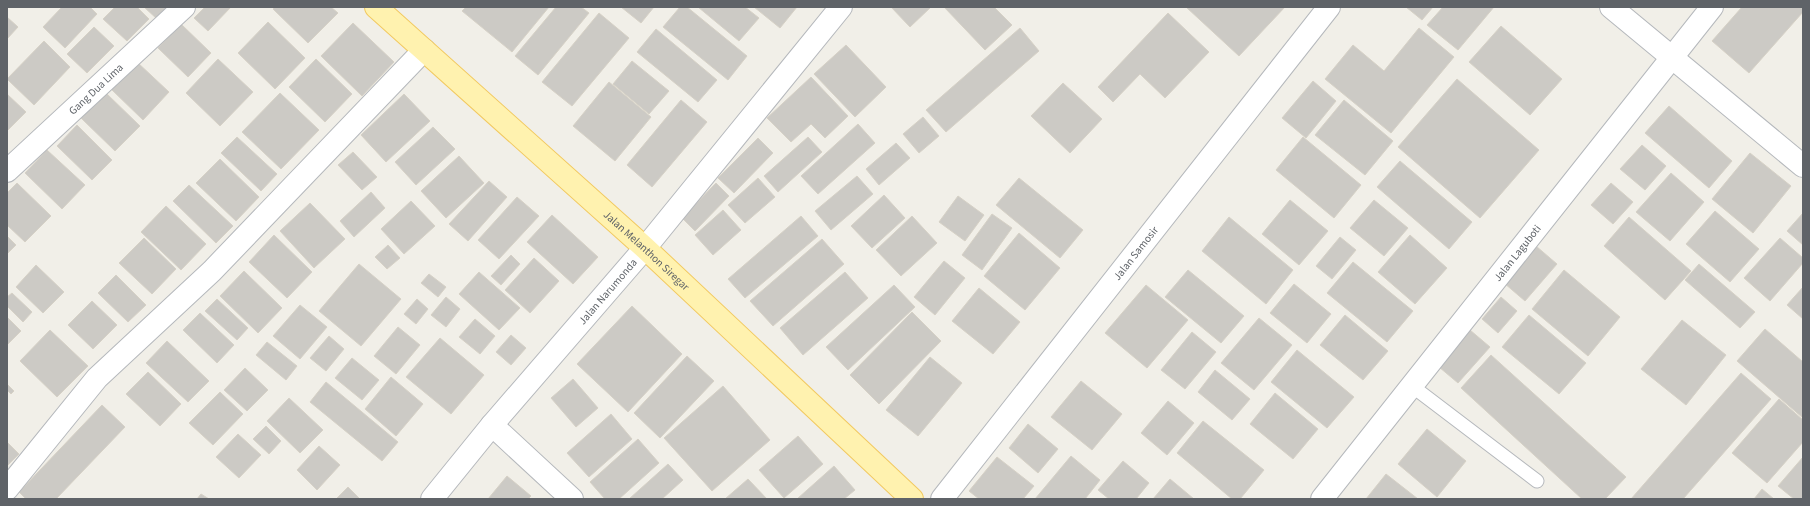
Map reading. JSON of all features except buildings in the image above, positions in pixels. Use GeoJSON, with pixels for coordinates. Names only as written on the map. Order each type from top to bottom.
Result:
{"type":"FeatureCollection","features":[{"type":"Feature","properties":{"kind":"main road","name":"Jalan Melanthon Siregar"},"geometry":{"type":"LineString","coordinates":[[376,7],[645,248],[912,499]]}},
{"type":"Feature","properties":{"kind":"street","name":"Gang Dua Lima"},"geometry":{"type":"LineString","coordinates":[[7,171],[184,7]]}},
{"type":"Feature","properties":{"kind":"street","name":"Jalan Narumonda"},"geometry":{"type":"LineString","coordinates":[[432,499],[492,425],[645,248],[841,7]]}},
{"type":"Feature","properties":{"kind":"street","name":"Jalan Samosir"},"geometry":{"type":"LineString","coordinates":[[942,499],[1329,7]]}},
{"type":"Feature","properties":{"kind":"street"},"geometry":{"type":"LineString","coordinates":[[1610,7],[1803,166]]}},
{"type":"Feature","properties":{"kind":"street","name":"Jalan Laguboti"},"geometry":{"type":"LineString","coordinates":[[1322,499],[1712,7]]}},
{"type":"Feature","properties":{"kind":"street"},"geometry":{"type":"LineString","coordinates":[[7,489],[98,378],[212,270],[424,50]]}},
{"type":"Feature","properties":{"kind":"street"},"geometry":{"type":"LineString","coordinates":[[492,425],[572,499]]}},
{"type":"Feature","properties":{"kind":"lane"},"geometry":{"type":"LineString","coordinates":[[1412,386],[1537,481]]}}]}
